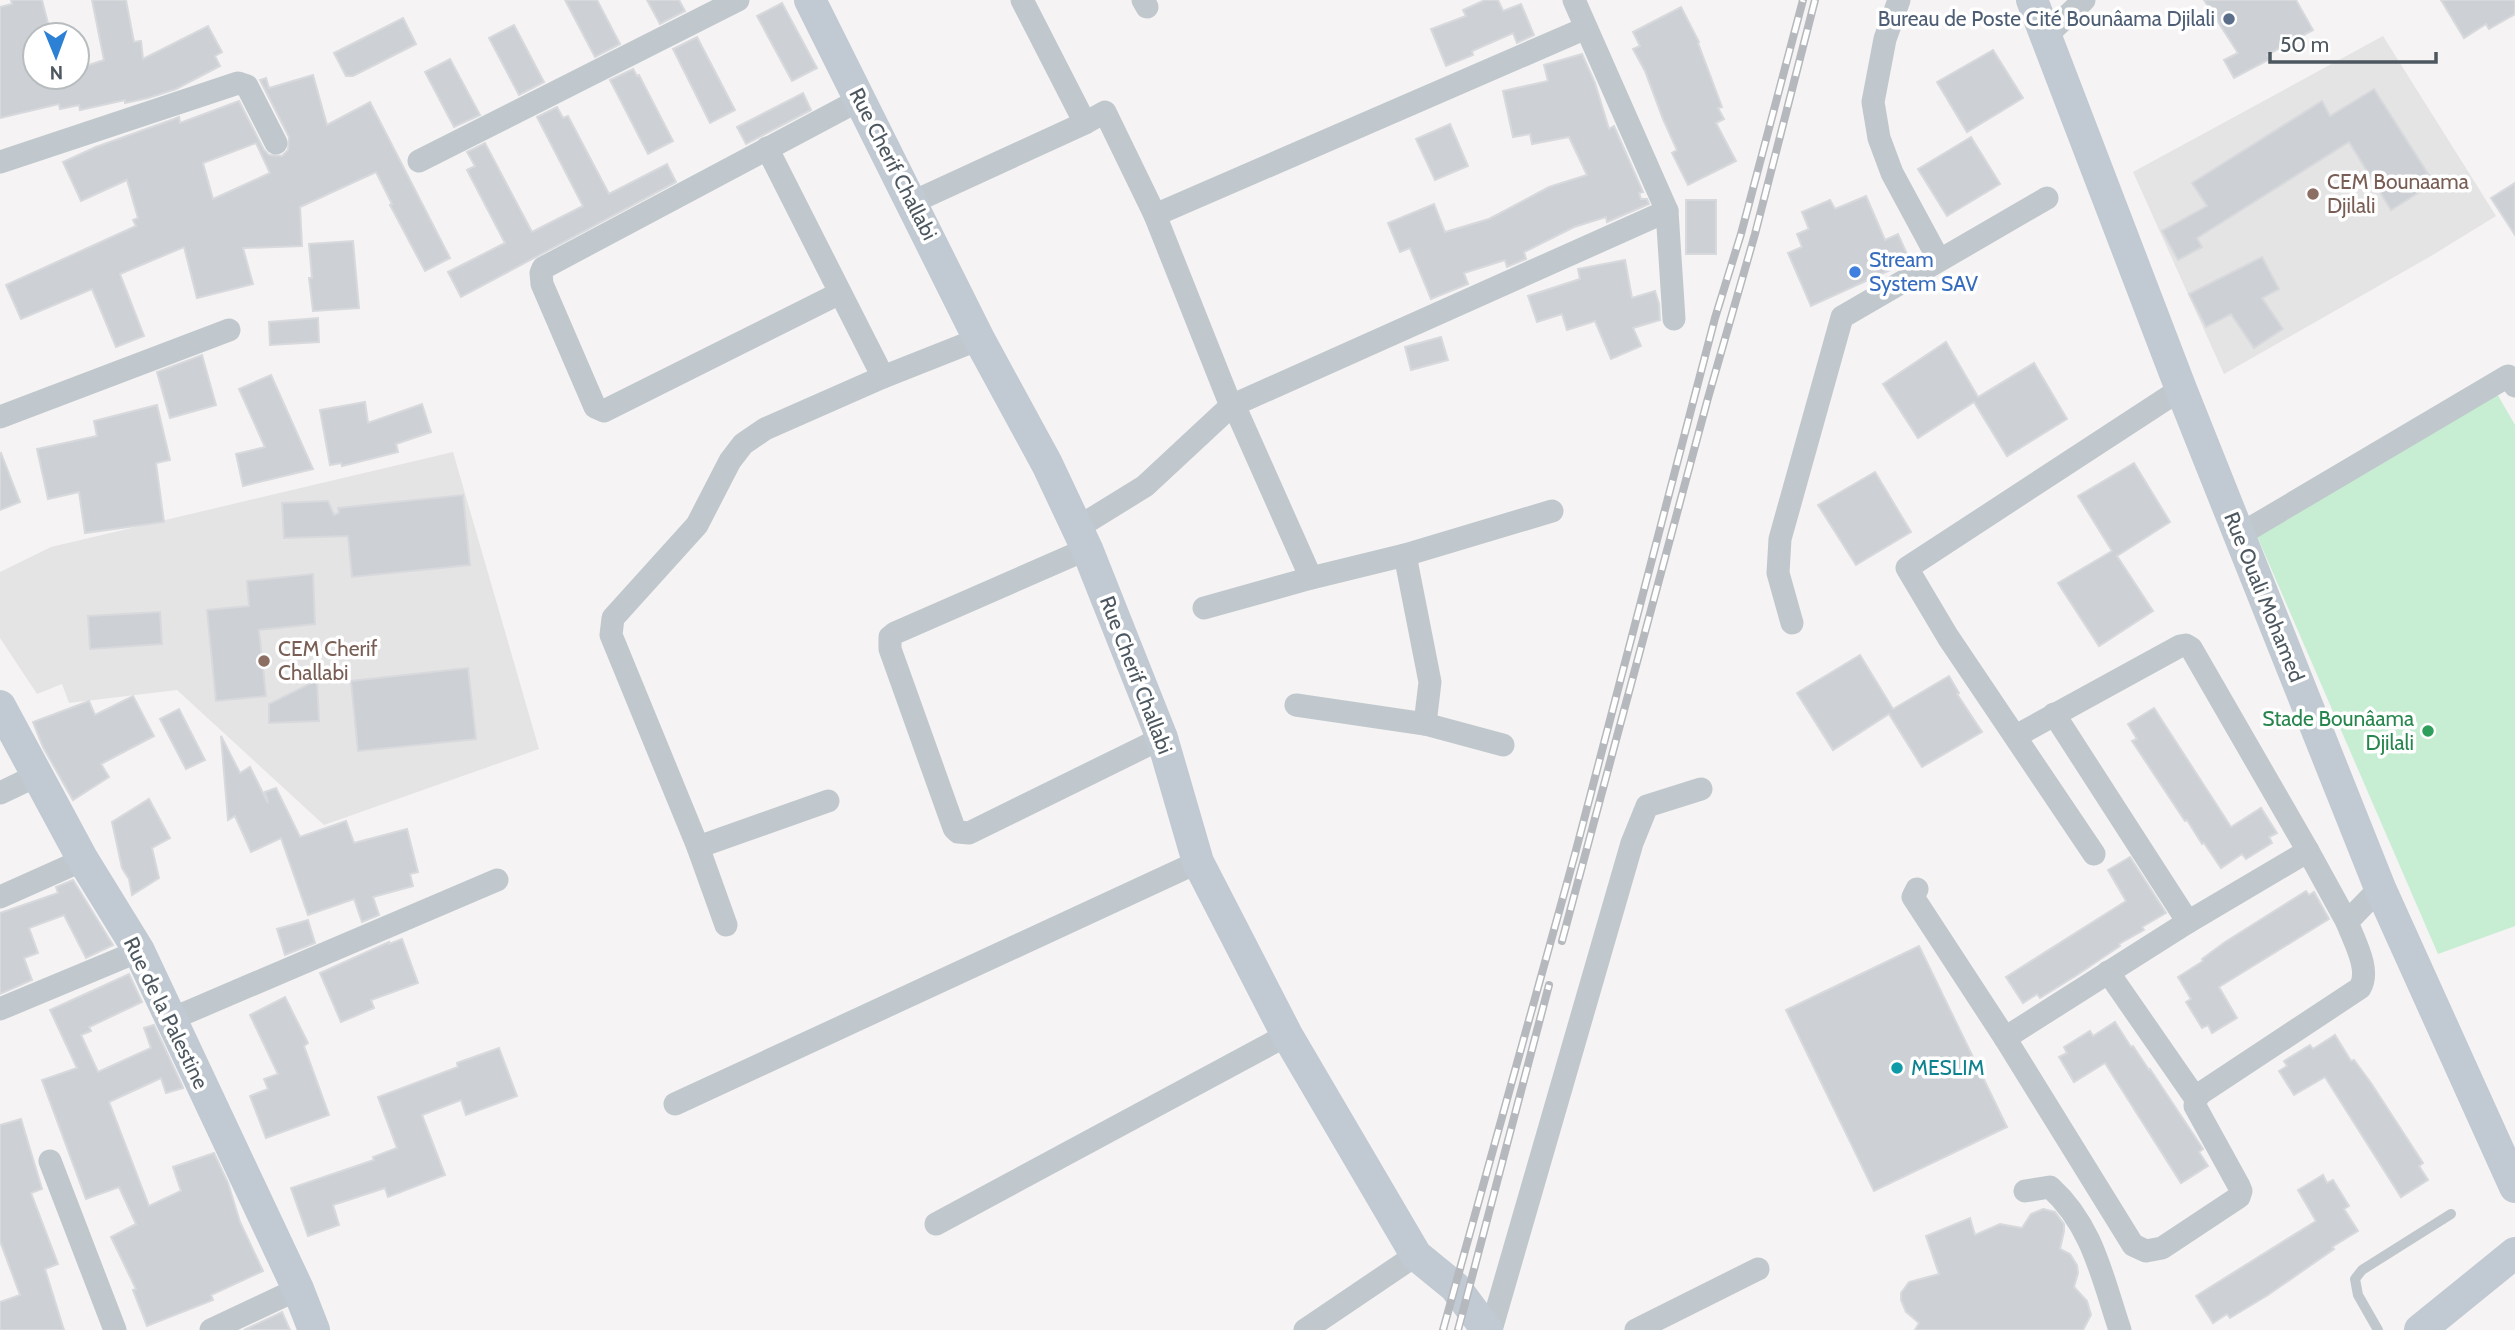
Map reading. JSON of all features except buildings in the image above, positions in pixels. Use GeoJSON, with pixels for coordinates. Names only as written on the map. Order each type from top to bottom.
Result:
{"type":"FeatureCollection","features":[{"type":"Feature","properties":{"kind":"street"},"geometry":{"type":"LineString","coordinates":[[419,161],[738,0]]}},
{"type":"Feature","properties":{"kind":"street","name":"Rue Cherif Challabi"},"geometry":{"type":"LineString","coordinates":[[810,0],[1082,539],[1162,738],[1198,862],[1287,1035],[1416,1255],[1455,1287],[1489,1330]]}},
{"type":"Feature","properties":{"kind":"street"},"geometry":{"type":"LineString","coordinates":[[1022,0],[1085,123]]}},
{"type":"Feature","properties":{"kind":"street"},"geometry":{"type":"LineString","coordinates":[[1574,0],[1667,211],[1674,319]]}},
{"type":"Feature","properties":{"kind":"street"},"geometry":{"type":"LineString","coordinates":[[1899,0],[1885,39],[1873,102],[1878,138],[1892,173],[1939,260]]}},
{"type":"Feature","properties":{"kind":"street","name":"Rue Ouali Mohamed"},"geometry":{"type":"LineString","coordinates":[[2032,0],[2181,389],[2381,888],[2515,1187]]}},
{"type":"Feature","properties":{"kind":"street"},"geometry":{"type":"LineString","coordinates":[[2045,37],[2084,0]]}},
{"type":"Feature","properties":{"kind":"street"},"geometry":{"type":"LineString","coordinates":[[1155,215],[1586,28]]}},
{"type":"Feature","properties":{"kind":"street"},"geometry":{"type":"LineString","coordinates":[[0,162],[238,83],[247,86],[276,143]]}},
{"type":"Feature","properties":{"kind":"street"},"geometry":{"type":"LineString","coordinates":[[840,293],[611,410],[604,411],[595,407],[540,278],[543,268],[860,99]]}},
{"type":"Feature","properties":{"kind":"street"},"geometry":{"type":"LineString","coordinates":[[913,202],[1105,112],[1155,215],[1231,406],[1238,414],[1311,578]]}},
{"type":"Feature","properties":{"kind":"street"},"geometry":{"type":"LineString","coordinates":[[767,148],[883,377]]}},
{"type":"Feature","properties":{"kind":"street"},"geometry":{"type":"LineString","coordinates":[[1792,623],[1778,573],[1780,539],[1842,317],[2047,198]]}},
{"type":"Feature","properties":{"kind":"street"},"geometry":{"type":"LineString","coordinates":[[1162,738],[969,834],[958,832],[954,828],[890,649],[890,637],[1082,539],[1145,486],[1231,406],[1667,211]]}},
{"type":"Feature","properties":{"kind":"street"},"geometry":{"type":"LineString","coordinates":[[0,417],[229,330]]}},
{"type":"Feature","properties":{"kind":"street"},"geometry":{"type":"LineString","coordinates":[[726,925],[698,847],[611,635],[613,618],[697,525],[730,461],[743,444],[765,429],[883,377],[979,339]]}},
{"type":"Feature","properties":{"kind":"street"},"geometry":{"type":"LineString","coordinates":[[2239,535],[2508,376],[2515,386]]}},
{"type":"Feature","properties":{"kind":"street"},"geometry":{"type":"LineString","coordinates":[[2094,854],[1948,637],[1907,568],[2181,389]]}},
{"type":"Feature","properties":{"kind":"street"},"geometry":{"type":"LineString","coordinates":[[1203,608],[1405,555],[1552,511]]}},
{"type":"Feature","properties":{"kind":"street"},"geometry":{"type":"LineString","coordinates":[[1405,555],[1430,682],[1425,724]]}},
{"type":"Feature","properties":{"kind":"street"},"geometry":{"type":"LineString","coordinates":[[1917,889],[1913,897],[2005,1038],[2133,1245],[2146,1251],[2162,1248],[2239,1196],[2239,1186],[2195,1106],[2196,1099],[2201,1093],[2360,988],[2364,971],[2347,922],[2191,648],[2186,645],[2016,736]]}},
{"type":"Feature","properties":{"kind":"street"},"geometry":{"type":"LineString","coordinates":[[1296,705],[1425,724],[1503,745]]}},
{"type":"Feature","properties":{"kind":"street","name":"Rue de la Palestine"},"geometry":{"type":"LineString","coordinates":[[0,706],[83,860],[139,951],[169,1020],[298,1289],[314,1330]]}},
{"type":"Feature","properties":{"kind":"street"},"geometry":{"type":"LineString","coordinates":[[2054,714],[2188,922]]}},
{"type":"Feature","properties":{"kind":"street"},"geometry":{"type":"LineString","coordinates":[[0,793],[38,775]]}},
{"type":"Feature","properties":{"kind":"street"},"geometry":{"type":"LineString","coordinates":[[1489,1330],[1632,843],[1647,806],[1701,789]]}},
{"type":"Feature","properties":{"kind":"street"},"geometry":{"type":"LineString","coordinates":[[698,847],[828,801]]}},
{"type":"Feature","properties":{"kind":"street"},"geometry":{"type":"LineString","coordinates":[[2005,1038],[2188,922],[2308,851]]}},
{"type":"Feature","properties":{"kind":"street"},"geometry":{"type":"LineString","coordinates":[[0,897],[83,860]]}},
{"type":"Feature","properties":{"kind":"street"},"geometry":{"type":"LineString","coordinates":[[675,1104],[1198,862]]}},
{"type":"Feature","properties":{"kind":"street"},"geometry":{"type":"LineString","coordinates":[[169,1020],[497,880]]}},
{"type":"Feature","properties":{"kind":"street"},"geometry":{"type":"LineString","coordinates":[[2347,922],[2381,888]]}},
{"type":"Feature","properties":{"kind":"street"},"geometry":{"type":"LineString","coordinates":[[0,1009],[139,951]]}},
{"type":"Feature","properties":{"kind":"street"},"geometry":{"type":"LineString","coordinates":[[2108,972],[2196,1099]]}},
{"type":"Feature","properties":{"kind":"street"},"geometry":{"type":"LineString","coordinates":[[936,1224],[1287,1035]]}},
{"type":"Feature","properties":{"kind":"street"},"geometry":{"type":"LineString","coordinates":[[50,1161],[115,1330]]}},
{"type":"Feature","properties":{"kind":"street"},"geometry":{"type":"LineString","coordinates":[[2025,1191],[2050,1187],[2068,1204],[2090,1238],[2120,1330]]}},
{"type":"Feature","properties":{"kind":"street"},"geometry":{"type":"LineString","coordinates":[[2420,1330],[2515,1253]]}},
{"type":"Feature","properties":{"kind":"street"},"geometry":{"type":"LineString","coordinates":[[1305,1330],[1416,1255]]}},
{"type":"Feature","properties":{"kind":"street"},"geometry":{"type":"LineString","coordinates":[[1636,1330],[1758,1269]]}},
{"type":"Feature","properties":{"kind":"street"},"geometry":{"type":"LineString","coordinates":[[211,1330],[298,1289]]}},
{"type":"Feature","properties":{"kind":"lane"},"geometry":{"type":"LineString","coordinates":[[2378,1330],[2358,1295],[2355,1279],[2362,1270],[2451,1214]]}},
{"type":"Feature","properties":{"kind":"shaded area","name":"CEM Bounaama Djilali"},"geometry":{"type":"Polygon","coordinates":[[[2383,36],[2496,216],[2224,374],[2133,172],[2383,36]]]}},
{"type":"Feature","properties":{"kind":"shaded area","name":"CEM Cherif Challabi"},"geometry":{"type":"Polygon","coordinates":[[[453,452],[539,749],[324,825],[177,690],[69,703],[62,684],[37,694],[0,638],[0,572],[51,547],[453,452]]]}},
{"type":"Feature","properties":{"kind":"green space","name":"Stade Bounâama Djilali"},"geometry":{"type":"Polygon","coordinates":[[[2496,392],[2515,425],[2515,926],[2438,954],[2257,536],[2496,392]]]}},
{"type":"Feature","properties":{"kind":"railway"},"geometry":{"type":"LineString","coordinates":[[1443,1330],[1575,854],[1715,318],[1741,234],[1803,0]]}},
{"type":"Feature","properties":{"kind":"railway"},"geometry":{"type":"LineString","coordinates":[[1562,941],[1708,398],[1755,234],[1815,0]]}},
{"type":"Feature","properties":{"kind":"railway"},"geometry":{"type":"LineString","coordinates":[[1458,1330],[1549,985]]}},
{"type":"Feature","properties":{"kind":"place","name":"Bureau de Poste Cité Bounâama Djilali"},"geometry":{"type":"Point","coordinates":[2229,19]}},
{"type":"Feature","properties":{"kind":"place","name":"CEM Bounaama Djilali"},"geometry":{"type":"Point","coordinates":[2313,194]}},
{"type":"Feature","properties":{"kind":"place","name":"Stream System SAV"},"geometry":{"type":"Point","coordinates":[1855,272]}},
{"type":"Feature","properties":{"kind":"place","name":"CEM Cherif Challabi"},"geometry":{"type":"Point","coordinates":[264,661]}},
{"type":"Feature","properties":{"kind":"place","name":"Stade Bounâama Djilali"},"geometry":{"type":"Point","coordinates":[2428,731]}},
{"type":"Feature","properties":{"kind":"place","name":"MESLIM"},"geometry":{"type":"Point","coordinates":[1897,1068]}}]}
